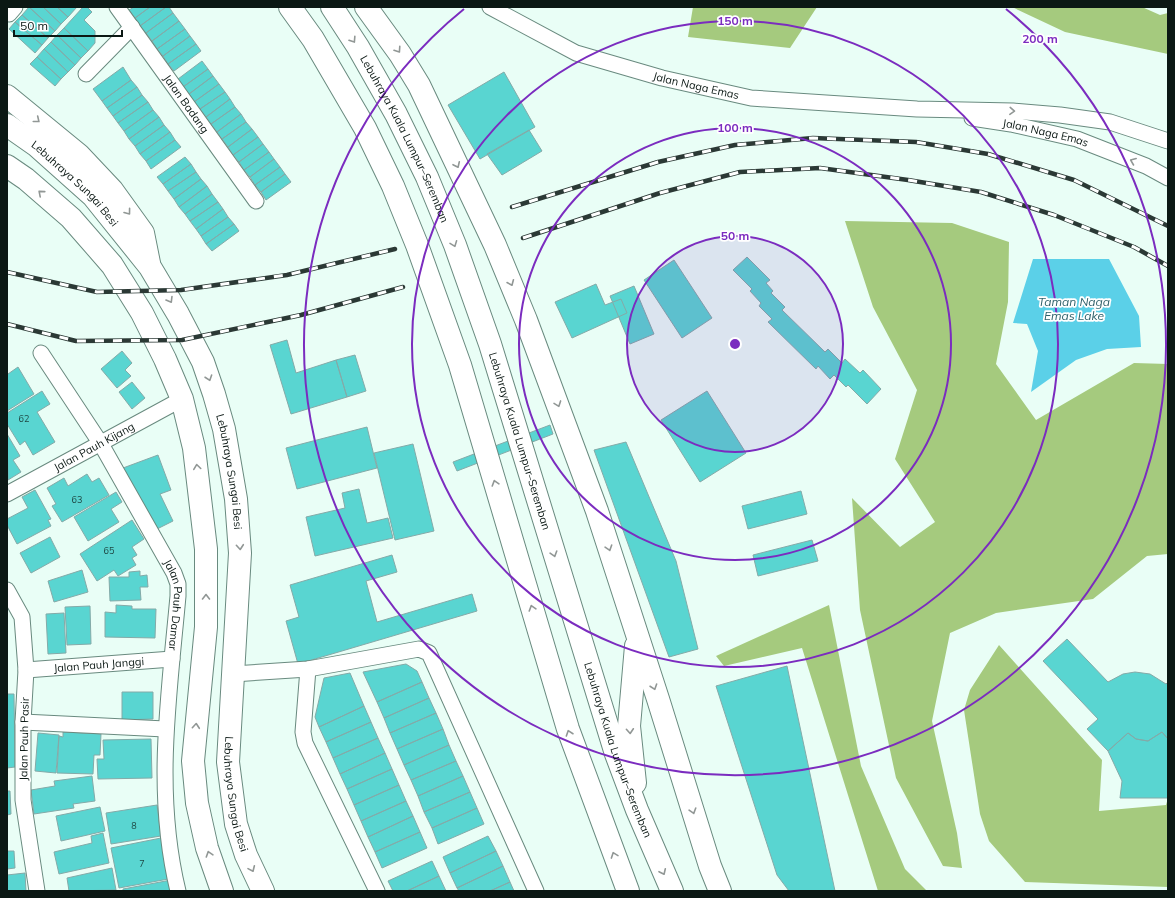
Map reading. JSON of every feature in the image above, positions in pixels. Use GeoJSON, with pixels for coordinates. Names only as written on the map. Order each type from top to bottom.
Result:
{"type":"FeatureCollection","features":[{"type":"Feature","properties":{"kind":"highway"},"geometry":{"type":"LineString","coordinates":[[290,7],[313,39],[365,128],[393,186],[417,245],[460,365],[568,729],[628,891]]}},
{"type":"Feature","properties":{"kind":"highway","name":"Lebuhraya Kuala Lumpur–Seremban"},"geometry":{"type":"LineString","coordinates":[[332,7],[358,47],[396,114],[427,178],[454,245],[490,344],[616,754],[637,810],[672,891]]}},
{"type":"Feature","properties":{"kind":"highway"},"geometry":{"type":"LineString","coordinates":[[366,7],[396,48],[419,84],[495,245],[529,326],[597,511],[710,866],[720,891]]}},
{"type":"Feature","properties":{"kind":"highway"},"geometry":{"type":"LineString","coordinates":[[7,96],[79,155],[112,190],[143,233],[150,267]]}},
{"type":"Feature","properties":{"kind":"highway","name":"Lebuhraya Sungai Besi"},"geometry":{"type":"LineString","coordinates":[[7,125],[37,146],[93,196],[150,267],[178,314],[203,362],[214,394],[224,429],[236,499],[240,553],[228,762],[231,794],[236,824],[246,855],[263,891]]}},
{"type":"Feature","properties":{"kind":"highway"},"geometry":{"type":"LineString","coordinates":[[7,166],[71,218],[112,265],[142,313],[165,359],[182,399],[194,448],[206,549],[206,628],[193,761],[197,803],[207,848],[222,891]]}},
{"type":"Feature","properties":{"kind":"highway"},"geometry":{"type":"LineString","coordinates":[[637,636],[629,726],[637,810]]}},
{"type":"Feature","properties":{"kind":"street","name":"Jalan Badang"},"geometry":{"type":"LineString","coordinates":[[117,7],[256,201]]}},
{"type":"Feature","properties":{"kind":"street","name":"Jalan Naga Emas"},"geometry":{"type":"LineString","coordinates":[[490,7],[576,53],[662,78],[752,98],[917,109],[1013,111],[1110,122],[1168,141]]}},
{"type":"Feature","properties":{"kind":"street"},"geometry":{"type":"LineString","coordinates":[[86,74],[132,27]]}},
{"type":"Feature","properties":{"kind":"street","name":"Jalan Naga Emas"},"geometry":{"type":"LineString","coordinates":[[917,109],[1011,124],[1077,139],[1146,166],[1168,178]]}},
{"type":"Feature","properties":{"kind":"street","name":"Jalan Pauh Damar"},"geometry":{"type":"LineString","coordinates":[[41,353],[101,444],[174,573],[178,584],[165,729],[164,789],[172,868],[178,891]]}},
{"type":"Feature","properties":{"kind":"street","name":"Jalan Pauh Kijang"},"geometry":{"type":"LineString","coordinates":[[7,494],[182,399]]}},
{"type":"Feature","properties":{"kind":"street","name":"Jalan Pauh Pasir"},"geometry":{"type":"LineString","coordinates":[[7,590],[22,617],[26,670],[23,722],[22,800],[37,891]]}},
{"type":"Feature","properties":{"kind":"street"},"geometry":{"type":"LineString","coordinates":[[233,674],[308,669],[419,649],[429,653],[536,891]]}},
{"type":"Feature","properties":{"kind":"street","name":"Jalan Pauh Janggi"},"geometry":{"type":"LineString","coordinates":[[26,670],[172,658]]}},
{"type":"Feature","properties":{"kind":"street"},"geometry":{"type":"LineString","coordinates":[[308,669],[303,732],[305,743],[377,891]]}},
{"type":"Feature","properties":{"kind":"street"},"geometry":{"type":"LineString","coordinates":[[23,722],[165,729]]}},
{"type":"Feature","properties":{"kind":"green space"},"geometry":{"type":"Polygon","coordinates":[[[693,7],[817,7],[790,48],[688,37],[693,7]]]}},
{"type":"Feature","properties":{"kind":"green space"},"geometry":{"type":"Polygon","coordinates":[[[1012,7],[1142,7],[1160,15],[1168,13],[1168,54],[1065,32],[1012,7]]]}},
{"type":"Feature","properties":{"kind":"green space"},"geometry":{"type":"Polygon","coordinates":[[[845,221],[952,223],[1009,242],[1008,302],[996,364],[1036,420],[1134,363],[1168,364],[1168,554],[1147,556],[1093,599],[996,613],[950,633],[932,721],[957,833],[962,868],[943,866],[896,778],[860,610],[852,498],[900,547],[935,522],[895,459],[917,390],[873,307],[845,221]]]}},
{"type":"Feature","properties":{"kind":"green space"},"geometry":{"type":"Polygon","coordinates":[[[829,605],[861,766],[905,869],[927,891],[878,891],[802,648],[724,666],[716,656],[829,605]]]}},
{"type":"Feature","properties":{"kind":"green space"},"geometry":{"type":"Polygon","coordinates":[[[999,645],[1102,760],[1099,811],[1166,805],[1168,798],[1168,887],[1025,882],[989,841],[980,814],[964,710],[970,690],[999,645]]]}},
{"type":"Feature","properties":{"kind":"water","name":"Taman Naga Emas Lake"},"geometry":{"type":"Polygon","coordinates":[[[1033,259],[1109,259],[1139,316],[1141,347],[1107,349],[1076,360],[1031,392],[1038,351],[1027,324],[1013,323],[1033,259]]]}},
{"type":"Feature","properties":{"kind":"building"},"geometry":{"type":"Polygon","coordinates":[[[29,7],[55,31],[48,38],[22,15],[29,7]]]}},
{"type":"Feature","properties":{"kind":"building"},"geometry":{"type":"Polygon","coordinates":[[[29,7],[43,7],[61,24],[55,31],[29,7]]]}},
{"type":"Feature","properties":{"kind":"building"},"geometry":{"type":"Polygon","coordinates":[[[43,7],[57,7],[68,17],[61,24],[43,7]]]}},
{"type":"Feature","properties":{"kind":"building"},"geometry":{"type":"Polygon","coordinates":[[[57,7],[77,7],[68,17],[57,7]]]}},
{"type":"Feature","properties":{"kind":"building"},"geometry":{"type":"Polygon","coordinates":[[[83,7],[87,7],[92,12],[84,20],[95,31],[95,43],[88,51],[64,28],[83,7]]]}},
{"type":"Feature","properties":{"kind":"building"},"geometry":{"type":"Polygon","coordinates":[[[134,7],[150,7],[135,18],[129,10],[134,7]]]}},
{"type":"Feature","properties":{"kind":"building"},"geometry":{"type":"Polygon","coordinates":[[[150,7],[166,7],[140,26],[135,18],[150,7]]]}},
{"type":"Feature","properties":{"kind":"building"},"geometry":{"type":"Polygon","coordinates":[[[166,7],[169,7],[173,13],[146,33],[140,26],[166,7]]]}},
{"type":"Feature","properties":{"kind":"building"},"geometry":{"type":"Polygon","coordinates":[[[173,13],[179,21],[152,41],[146,33],[173,13]]]}},
{"type":"Feature","properties":{"kind":"building"},"geometry":{"type":"Polygon","coordinates":[[[22,15],[48,38],[42,45],[15,22],[22,15]]]}},
{"type":"Feature","properties":{"kind":"building"},"geometry":{"type":"Polygon","coordinates":[[[179,21],[185,29],[157,49],[152,41],[179,21]]]}},
{"type":"Feature","properties":{"kind":"building"},"geometry":{"type":"Polygon","coordinates":[[[15,22],[42,45],[35,53],[9,29],[15,22]]]}},
{"type":"Feature","properties":{"kind":"building"},"geometry":{"type":"Polygon","coordinates":[[[64,28],[88,51],[81,58],[57,35],[64,28]]]}},
{"type":"Feature","properties":{"kind":"building"},"geometry":{"type":"Polygon","coordinates":[[[185,29],[190,36],[163,56],[157,49],[185,29]]]}},
{"type":"Feature","properties":{"kind":"building"},"geometry":{"type":"Polygon","coordinates":[[[57,35],[81,58],[75,65],[51,42],[57,35]]]}},
{"type":"Feature","properties":{"kind":"building"},"geometry":{"type":"Polygon","coordinates":[[[190,36],[196,44],[168,64],[163,56],[190,36]]]}},
{"type":"Feature","properties":{"kind":"building"},"geometry":{"type":"Polygon","coordinates":[[[51,42],[75,65],[68,72],[44,49],[51,42]]]}},
{"type":"Feature","properties":{"kind":"building"},"geometry":{"type":"Polygon","coordinates":[[[196,44],[201,51],[174,71],[168,64],[196,44]]]}},
{"type":"Feature","properties":{"kind":"building"},"geometry":{"type":"Polygon","coordinates":[[[44,49],[68,72],[61,79],[37,57],[44,49]]]}},
{"type":"Feature","properties":{"kind":"building"},"geometry":{"type":"Polygon","coordinates":[[[37,57],[61,79],[55,86],[30,64],[37,57]]]}},
{"type":"Feature","properties":{"kind":"building"},"geometry":{"type":"Polygon","coordinates":[[[202,61],[208,69],[183,87],[178,79],[202,61]]]}},
{"type":"Feature","properties":{"kind":"building"},"geometry":{"type":"Polygon","coordinates":[[[123,67],[131,80],[102,101],[93,89],[123,67]]]}},
{"type":"Feature","properties":{"kind":"building"},"geometry":{"type":"Polygon","coordinates":[[[208,69],[213,76],[189,94],[183,87],[208,69]]]}},
{"type":"Feature","properties":{"kind":"building"},"geometry":{"type":"Polygon","coordinates":[[[504,72],[535,127],[480,159],[448,105],[504,72]]]}},
{"type":"Feature","properties":{"kind":"building"},"geometry":{"type":"Polygon","coordinates":[[[213,76],[219,84],[194,102],[189,94],[213,76]]]}},
{"type":"Feature","properties":{"kind":"building"},"geometry":{"type":"Polygon","coordinates":[[[131,80],[137,87],[107,108],[102,101],[131,80]]]}},
{"type":"Feature","properties":{"kind":"building"},"geometry":{"type":"Polygon","coordinates":[[[219,84],[225,92],[200,109],[194,102],[219,84]]]}},
{"type":"Feature","properties":{"kind":"building"},"geometry":{"type":"Polygon","coordinates":[[[137,87],[142,95],[113,116],[107,108],[137,87]]]}},
{"type":"Feature","properties":{"kind":"building"},"geometry":{"type":"Polygon","coordinates":[[[225,92],[230,99],[206,117],[200,109],[225,92]]]}},
{"type":"Feature","properties":{"kind":"building"},"geometry":{"type":"Polygon","coordinates":[[[142,95],[148,102],[118,123],[113,116],[142,95]]]}},
{"type":"Feature","properties":{"kind":"building"},"geometry":{"type":"Polygon","coordinates":[[[230,99],[235,107],[211,124],[206,117],[230,99]]]}},
{"type":"Feature","properties":{"kind":"building"},"geometry":{"type":"Polygon","coordinates":[[[148,102],[153,110],[124,131],[118,123],[148,102]]]}},
{"type":"Feature","properties":{"kind":"building"},"geometry":{"type":"Polygon","coordinates":[[[235,107],[241,114],[217,132],[211,124],[235,107]]]}},
{"type":"Feature","properties":{"kind":"building"},"geometry":{"type":"Polygon","coordinates":[[[153,110],[159,117],[129,139],[124,131],[153,110]]]}},
{"type":"Feature","properties":{"kind":"building"},"geometry":{"type":"Polygon","coordinates":[[[241,114],[246,122],[222,139],[217,132],[241,114]]]}},
{"type":"Feature","properties":{"kind":"building"},"geometry":{"type":"Polygon","coordinates":[[[159,117],[164,125],[135,146],[129,139],[159,117]]]}},
{"type":"Feature","properties":{"kind":"building"},"geometry":{"type":"Polygon","coordinates":[[[246,122],[252,129],[228,147],[222,139],[246,122]]]}},
{"type":"Feature","properties":{"kind":"building"},"geometry":{"type":"Polygon","coordinates":[[[164,125],[170,132],[140,154],[135,146],[164,125]]]}},
{"type":"Feature","properties":{"kind":"building"},"geometry":{"type":"Polygon","coordinates":[[[252,129],[258,137],[233,155],[228,147],[252,129]]]}},
{"type":"Feature","properties":{"kind":"building"},"geometry":{"type":"Polygon","coordinates":[[[529,130],[542,151],[502,175],[487,154],[529,130]]]}},
{"type":"Feature","properties":{"kind":"building"},"geometry":{"type":"Polygon","coordinates":[[[170,132],[175,140],[146,161],[140,154],[170,132]]]}},
{"type":"Feature","properties":{"kind":"building"},"geometry":{"type":"Polygon","coordinates":[[[258,137],[263,144],[239,162],[233,155],[258,137]]]}},
{"type":"Feature","properties":{"kind":"building"},"geometry":{"type":"Polygon","coordinates":[[[175,140],[181,147],[151,169],[146,161],[175,140]]]}},
{"type":"Feature","properties":{"kind":"building"},"geometry":{"type":"Polygon","coordinates":[[[263,144],[269,152],[244,170],[239,162],[263,144]]]}},
{"type":"Feature","properties":{"kind":"building"},"geometry":{"type":"Polygon","coordinates":[[[269,152],[274,159],[250,177],[244,170],[269,152]]]}},
{"type":"Feature","properties":{"kind":"building"},"geometry":{"type":"Polygon","coordinates":[[[185,157],[191,164],[163,184],[157,177],[185,157]]]}},
{"type":"Feature","properties":{"kind":"building"},"geometry":{"type":"Polygon","coordinates":[[[274,159],[280,167],[255,185],[250,177],[274,159]]]}},
{"type":"Feature","properties":{"kind":"building"},"geometry":{"type":"Polygon","coordinates":[[[191,164],[196,172],[168,191],[163,184],[191,164]]]}},
{"type":"Feature","properties":{"kind":"building"},"geometry":{"type":"Polygon","coordinates":[[[280,167],[285,174],[261,192],[255,185],[280,167]]]}},
{"type":"Feature","properties":{"kind":"building"},"geometry":{"type":"Polygon","coordinates":[[[196,172],[201,179],[174,199],[168,191],[196,172]]]}},
{"type":"Feature","properties":{"kind":"building"},"geometry":{"type":"Polygon","coordinates":[[[285,174],[291,182],[266,200],[261,192],[285,174]]]}},
{"type":"Feature","properties":{"kind":"building"},"geometry":{"type":"Polygon","coordinates":[[[201,179],[207,186],[179,207],[174,199],[201,179]]]}},
{"type":"Feature","properties":{"kind":"building"},"geometry":{"type":"Polygon","coordinates":[[[207,186],[212,194],[185,214],[179,207],[207,186]]]}},
{"type":"Feature","properties":{"kind":"building"},"geometry":{"type":"Polygon","coordinates":[[[212,194],[218,202],[190,221],[185,214],[212,194]]]}},
{"type":"Feature","properties":{"kind":"building"},"geometry":{"type":"Polygon","coordinates":[[[218,202],[223,209],[196,229],[190,221],[218,202]]]}},
{"type":"Feature","properties":{"kind":"building"},"geometry":{"type":"Polygon","coordinates":[[[223,209],[228,217],[201,236],[196,229],[223,209]]]}},
{"type":"Feature","properties":{"kind":"building"},"geometry":{"type":"Polygon","coordinates":[[[228,217],[234,224],[206,244],[201,236],[228,217]]]}},
{"type":"Feature","properties":{"kind":"building"},"geometry":{"type":"Polygon","coordinates":[[[234,224],[239,231],[212,251],[206,244],[234,224]]]}},
{"type":"Feature","properties":{"kind":"building"},"geometry":{"type":"Polygon","coordinates":[[[747,257],[770,280],[766,283],[773,291],[771,293],[785,307],[782,310],[825,352],[828,349],[842,363],[845,359],[860,373],[863,370],[881,389],[867,404],[848,385],[846,387],[834,375],[830,379],[818,366],[816,369],[768,322],[772,319],[759,306],[761,303],[750,291],[752,289],[733,270],[747,257]]]}},
{"type":"Feature","properties":{"kind":"building"},"geometry":{"type":"Polygon","coordinates":[[[674,260],[712,318],[682,338],[644,280],[674,260]]]}},
{"type":"Feature","properties":{"kind":"building"},"geometry":{"type":"Polygon","coordinates":[[[596,284],[605,305],[621,299],[627,313],[572,338],[555,302],[596,284]]]}},
{"type":"Feature","properties":{"kind":"building"},"geometry":{"type":"Polygon","coordinates":[[[634,286],[654,334],[630,344],[610,296],[634,286]]]}},
{"type":"Feature","properties":{"kind":"building"},"geometry":{"type":"Polygon","coordinates":[[[287,340],[296,373],[336,360],[347,397],[291,414],[270,345],[287,340]]]}},
{"type":"Feature","properties":{"kind":"building"},"geometry":{"type":"Polygon","coordinates":[[[122,351],[132,363],[125,370],[131,376],[117,388],[101,369],[122,351]]]}},
{"type":"Feature","properties":{"kind":"building"},"geometry":{"type":"Polygon","coordinates":[[[355,355],[366,391],[347,397],[336,360],[355,355]]]}},
{"type":"Feature","properties":{"kind":"building"},"geometry":{"type":"Polygon","coordinates":[[[18,367],[34,394],[7,411],[7,373],[8,374],[18,367]]]}},
{"type":"Feature","properties":{"kind":"building"},"geometry":{"type":"Polygon","coordinates":[[[132,382],[145,398],[132,409],[119,392],[132,382]]]}},
{"type":"Feature","properties":{"kind":"building"},"geometry":{"type":"Polygon","coordinates":[[[42,391],[50,404],[37,412],[55,442],[33,455],[25,441],[20,445],[7,424],[7,413],[42,391]]]}},
{"type":"Feature","properties":{"kind":"building"},"geometry":{"type":"Polygon","coordinates":[[[707,391],[746,453],[700,482],[661,420],[707,391]]]}},
{"type":"Feature","properties":{"kind":"building"},"geometry":{"type":"Polygon","coordinates":[[[550,425],[553,434],[457,471],[453,462],[550,425]]]}},
{"type":"Feature","properties":{"kind":"building"},"geometry":{"type":"Polygon","coordinates":[[[367,427],[377,468],[297,489],[286,448],[367,427]]]}},
{"type":"Feature","properties":{"kind":"building"},"geometry":{"type":"Polygon","coordinates":[[[7,434],[20,456],[13,460],[21,472],[8,480],[7,434]]]}},
{"type":"Feature","properties":{"kind":"building"},"geometry":{"type":"Polygon","coordinates":[[[626,442],[676,561],[698,649],[669,657],[594,450],[626,442]]]}},
{"type":"Feature","properties":{"kind":"building"},"geometry":{"type":"Polygon","coordinates":[[[413,444],[434,531],[395,540],[374,453],[413,444]]]}},
{"type":"Feature","properties":{"kind":"building"},"geometry":{"type":"Polygon","coordinates":[[[158,455],[171,490],[160,494],[173,521],[157,529],[123,468],[158,455]]]}},
{"type":"Feature","properties":{"kind":"building"},"geometry":{"type":"Polygon","coordinates":[[[87,474],[92,482],[99,478],[109,495],[62,522],[52,506],[56,504],[47,488],[64,478],[68,486],[87,474]]]}},
{"type":"Feature","properties":{"kind":"building"},"geometry":{"type":"Polygon","coordinates":[[[359,489],[367,523],[388,518],[393,538],[315,556],[306,517],[345,508],[342,493],[359,489]]]}},
{"type":"Feature","properties":{"kind":"building"},"geometry":{"type":"Polygon","coordinates":[[[35,490],[51,519],[48,520],[51,526],[17,544],[7,525],[7,519],[28,508],[22,497],[35,490]]]}},
{"type":"Feature","properties":{"kind":"building"},"geometry":{"type":"Polygon","coordinates":[[[801,491],[807,514],[748,529],[742,506],[801,491]]]}},
{"type":"Feature","properties":{"kind":"building"},"geometry":{"type":"Polygon","coordinates":[[[116,492],[122,502],[111,509],[119,522],[88,541],[74,517],[116,492]]]}},
{"type":"Feature","properties":{"kind":"building"},"geometry":{"type":"Polygon","coordinates":[[[132,520],[144,539],[132,547],[137,555],[132,558],[136,565],[118,576],[114,570],[97,581],[80,554],[132,520]]]}},
{"type":"Feature","properties":{"kind":"building"},"geometry":{"type":"Polygon","coordinates":[[[50,537],[60,557],[31,573],[20,553],[50,537]]]}},
{"type":"Feature","properties":{"kind":"building"},"geometry":{"type":"Polygon","coordinates":[[[812,540],[818,561],[758,576],[753,555],[812,540]]]}},
{"type":"Feature","properties":{"kind":"building"},"geometry":{"type":"Polygon","coordinates":[[[392,555],[397,572],[366,581],[377,622],[472,594],[477,611],[298,664],[286,621],[299,617],[290,585],[392,555]]]}},
{"type":"Feature","properties":{"kind":"building"},"geometry":{"type":"Polygon","coordinates":[[[82,570],[88,592],[54,602],[48,581],[82,570]]]}},
{"type":"Feature","properties":{"kind":"building"},"geometry":{"type":"Polygon","coordinates":[[[140,571],[140,576],[147,575],[148,587],[140,587],[141,600],[110,601],[109,577],[129,577],[129,572],[140,571]]]}},
{"type":"Feature","properties":{"kind":"building"},"geometry":{"type":"Polygon","coordinates":[[[116,605],[132,606],[132,609],[156,609],[155,638],[105,637],[105,612],[116,613],[116,605]]]}},
{"type":"Feature","properties":{"kind":"building"},"geometry":{"type":"Polygon","coordinates":[[[90,606],[91,644],[67,645],[65,607],[90,606]]]}},
{"type":"Feature","properties":{"kind":"building"},"geometry":{"type":"Polygon","coordinates":[[[64,613],[66,653],[48,654],[46,614],[64,613]]]}},
{"type":"Feature","properties":{"kind":"building"},"geometry":{"type":"Polygon","coordinates":[[[1067,639],[1108,682],[1123,674],[1135,672],[1150,674],[1166,684],[1168,682],[1168,739],[1162,732],[1148,741],[1136,739],[1128,733],[1108,751],[1087,729],[1098,719],[1043,661],[1067,639]]]}},
{"type":"Feature","properties":{"kind":"building"},"geometry":{"type":"Polygon","coordinates":[[[406,664],[417,671],[422,682],[377,702],[363,672],[406,664]]]}},
{"type":"Feature","properties":{"kind":"building"},"geometry":{"type":"Polygon","coordinates":[[[787,666],[835,891],[789,891],[777,875],[716,686],[787,666]]]}},
{"type":"Feature","properties":{"kind":"building"},"geometry":{"type":"Polygon","coordinates":[[[350,673],[364,706],[319,727],[315,717],[324,678],[350,673]]]}},
{"type":"Feature","properties":{"kind":"building"},"geometry":{"type":"Polygon","coordinates":[[[422,682],[429,698],[384,718],[377,702],[422,682]]]}},
{"type":"Feature","properties":{"kind":"building"},"geometry":{"type":"Polygon","coordinates":[[[122,692],[153,692],[153,719],[122,720],[122,692]]]}},
{"type":"Feature","properties":{"kind":"building"},"geometry":{"type":"Polygon","coordinates":[[[7,694],[14,694],[15,767],[7,768],[7,694]]]}},
{"type":"Feature","properties":{"kind":"building"},"geometry":{"type":"Polygon","coordinates":[[[429,698],[436,713],[390,733],[384,718],[429,698]]]}},
{"type":"Feature","properties":{"kind":"building"},"geometry":{"type":"Polygon","coordinates":[[[364,706],[371,722],[326,742],[319,727],[364,706]]]}},
{"type":"Feature","properties":{"kind":"building"},"geometry":{"type":"Polygon","coordinates":[[[436,713],[443,729],[397,749],[390,733],[436,713]]]}},
{"type":"Feature","properties":{"kind":"building"},"geometry":{"type":"Polygon","coordinates":[[[371,722],[378,738],[333,758],[326,742],[371,722]]]}},
{"type":"Feature","properties":{"kind":"building"},"geometry":{"type":"Polygon","coordinates":[[[443,729],[449,745],[404,765],[397,749],[443,729]]]}},
{"type":"Feature","properties":{"kind":"building"},"geometry":{"type":"Polygon","coordinates":[[[63,732],[101,734],[100,755],[94,755],[93,774],[57,773],[59,736],[63,737],[63,732]]]}},
{"type":"Feature","properties":{"kind":"building"},"geometry":{"type":"Polygon","coordinates":[[[1162,732],[1168,739],[1168,798],[1120,798],[1122,781],[1108,751],[1128,733],[1136,739],[1148,741],[1162,732]]]}},
{"type":"Feature","properties":{"kind":"building"},"geometry":{"type":"Polygon","coordinates":[[[38,733],[59,735],[56,773],[35,771],[38,733]]]}},
{"type":"Feature","properties":{"kind":"building"},"geometry":{"type":"Polygon","coordinates":[[[378,738],[385,753],[340,774],[333,758],[378,738]]]}},
{"type":"Feature","properties":{"kind":"building"},"geometry":{"type":"Polygon","coordinates":[[[151,739],[152,778],[98,779],[97,759],[104,759],[103,740],[151,739]]]}},
{"type":"Feature","properties":{"kind":"building"},"geometry":{"type":"Polygon","coordinates":[[[449,745],[456,761],[411,780],[404,765],[449,745]]]}},
{"type":"Feature","properties":{"kind":"building"},"geometry":{"type":"Polygon","coordinates":[[[385,753],[392,769],[347,789],[340,774],[385,753]]]}},
{"type":"Feature","properties":{"kind":"building"},"geometry":{"type":"Polygon","coordinates":[[[456,761],[463,776],[418,796],[411,780],[456,761]]]}},
{"type":"Feature","properties":{"kind":"building"},"geometry":{"type":"Polygon","coordinates":[[[392,769],[399,785],[354,805],[347,789],[392,769]]]}},
{"type":"Feature","properties":{"kind":"building"},"geometry":{"type":"Polygon","coordinates":[[[92,776],[95,801],[73,804],[74,808],[34,814],[31,790],[55,786],[54,781],[92,776]]]}},
{"type":"Feature","properties":{"kind":"building"},"geometry":{"type":"Polygon","coordinates":[[[463,776],[470,792],[424,812],[418,796],[463,776]]]}},
{"type":"Feature","properties":{"kind":"building"},"geometry":{"type":"Polygon","coordinates":[[[399,785],[406,801],[361,821],[354,805],[399,785]]]}},
{"type":"Feature","properties":{"kind":"building"},"geometry":{"type":"Polygon","coordinates":[[[7,791],[10,791],[11,814],[7,815],[7,791]]]}},
{"type":"Feature","properties":{"kind":"building"},"geometry":{"type":"Polygon","coordinates":[[[470,792],[477,808],[432,828],[424,812],[470,792]]]}},
{"type":"Feature","properties":{"kind":"building"},"geometry":{"type":"Polygon","coordinates":[[[406,801],[413,816],[368,837],[361,821],[406,801]]]}},
{"type":"Feature","properties":{"kind":"building"},"geometry":{"type":"Polygon","coordinates":[[[157,805],[161,836],[111,844],[106,813],[157,805]]]}},
{"type":"Feature","properties":{"kind":"building"},"geometry":{"type":"Polygon","coordinates":[[[100,807],[105,831],[61,841],[56,816],[100,807]]]}},
{"type":"Feature","properties":{"kind":"building"},"geometry":{"type":"Polygon","coordinates":[[[477,808],[484,824],[438,844],[432,828],[477,808]]]}},
{"type":"Feature","properties":{"kind":"building"},"geometry":{"type":"Polygon","coordinates":[[[413,816],[420,832],[375,852],[368,837],[413,816]]]}},
{"type":"Feature","properties":{"kind":"building"},"geometry":{"type":"Polygon","coordinates":[[[420,832],[427,848],[382,868],[375,852],[420,832]]]}},
{"type":"Feature","properties":{"kind":"building"},"geometry":{"type":"Polygon","coordinates":[[[103,833],[109,863],[59,874],[54,852],[92,843],[91,836],[103,833]]]}},
{"type":"Feature","properties":{"kind":"building"},"geometry":{"type":"Polygon","coordinates":[[[488,836],[496,851],[450,873],[443,857],[488,836]]]}},
{"type":"Feature","properties":{"kind":"building"},"geometry":{"type":"Polygon","coordinates":[[[166,837],[174,878],[119,888],[111,848],[166,837]]]}},
{"type":"Feature","properties":{"kind":"building"},"geometry":{"type":"Polygon","coordinates":[[[7,851],[14,851],[15,868],[7,869],[7,851]]]}},
{"type":"Feature","properties":{"kind":"building"},"geometry":{"type":"Polygon","coordinates":[[[496,851],[503,866],[457,888],[450,873],[496,851]]]}},
{"type":"Feature","properties":{"kind":"building"},"geometry":{"type":"Polygon","coordinates":[[[432,861],[439,876],[407,891],[393,891],[388,881],[432,861]]]}},
{"type":"Feature","properties":{"kind":"building"},"geometry":{"type":"Polygon","coordinates":[[[503,866],[510,882],[490,891],[459,891],[457,888],[503,866]]]}},
{"type":"Feature","properties":{"kind":"building"},"geometry":{"type":"Polygon","coordinates":[[[112,868],[116,890],[69,891],[67,878],[112,868]]]}},
{"type":"Feature","properties":{"kind":"building"},"geometry":{"type":"Polygon","coordinates":[[[25,873],[26,891],[7,891],[7,875],[25,873]]]}},
{"type":"Feature","properties":{"kind":"building"},"geometry":{"type":"Polygon","coordinates":[[[439,876],[446,891],[407,891],[439,876]]]}},
{"type":"Feature","properties":{"kind":"building"},"geometry":{"type":"Polygon","coordinates":[[[171,880],[173,891],[123,891],[123,889],[171,880]]]}},
{"type":"Feature","properties":{"kind":"building"},"geometry":{"type":"Polygon","coordinates":[[[510,882],[514,891],[490,891],[510,882]]]}},
{"type":"Feature","properties":{"kind":"railway"},"geometry":{"type":"LineString","coordinates":[[512,207],[658,162],[735,145],[813,138],[916,142],[988,154],[1074,180],[1168,226]]}},
{"type":"Feature","properties":{"kind":"railway"},"geometry":{"type":"LineString","coordinates":[[523,238],[660,193],[740,172],[820,168],[981,192],[1054,215],[1134,247],[1168,266]]}},
{"type":"Feature","properties":{"kind":"railway"},"geometry":{"type":"LineString","coordinates":[[7,272],[97,292],[181,290],[287,275],[395,249]]}},
{"type":"Feature","properties":{"kind":"railway"},"geometry":{"type":"LineString","coordinates":[[7,324],[76,341],[182,340],[301,315],[403,287]]}}]}
